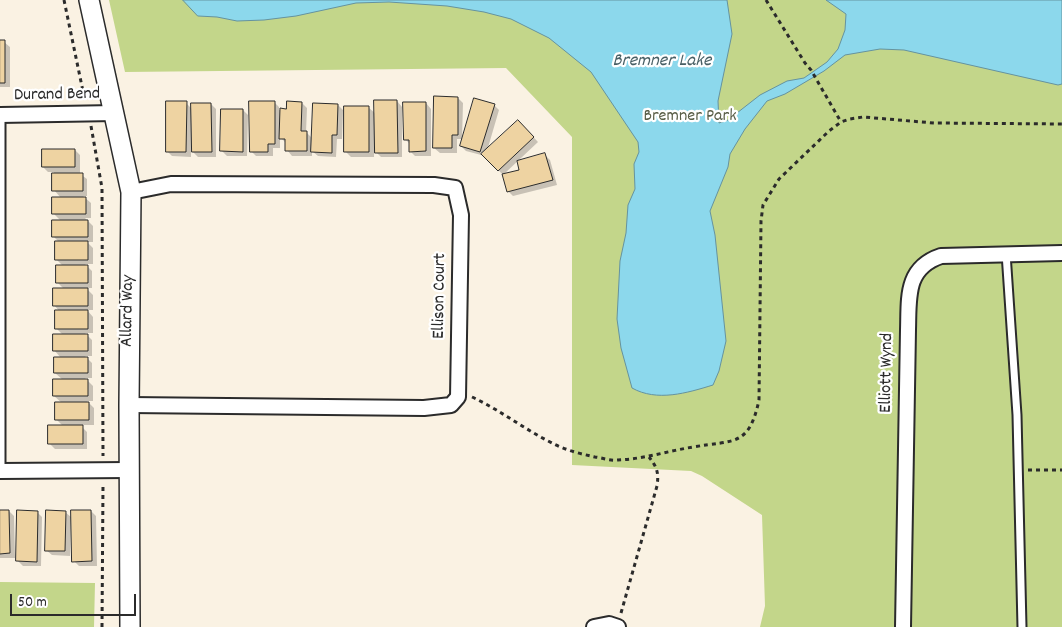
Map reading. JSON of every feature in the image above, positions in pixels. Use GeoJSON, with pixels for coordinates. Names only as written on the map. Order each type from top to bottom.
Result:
{"type":"FeatureCollection","features":[{"type":"Feature","properties":{"kind":"street","name":"Allard Way"},"geometry":{"type":"LineString","coordinates":[[89,0],[131,192],[129,405],[130,627]]}},
{"type":"Feature","properties":{"kind":"street","name":"Durand Bend"},"geometry":{"type":"LineString","coordinates":[[1,115],[115,113]]}},
{"type":"Feature","properties":{"kind":"street","name":"Ellison Court"},"geometry":{"type":"LineString","coordinates":[[131,192],[171,184],[434,185],[455,188],[461,215],[458,390]]}},
{"type":"Feature","properties":{"kind":"street","name":"Elliott Wynd"},"geometry":{"type":"LineString","coordinates":[[903,627],[907,350],[911,284],[918,271],[928,260],[941,256],[1062,253]]}},
{"type":"Feature","properties":{"kind":"street"},"geometry":{"type":"LineString","coordinates":[[129,405],[424,408],[451,405],[458,397],[458,390]]}},
{"type":"Feature","properties":{"kind":"street"},"geometry":{"type":"LineString","coordinates":[[1,470],[129,470]]}},
{"type":"Feature","properties":{"kind":"street"},"geometry":{"type":"LineString","coordinates":[[594,627],[609,624],[618,627]]}},
{"type":"Feature","properties":{"kind":"lane"},"geometry":{"type":"LineString","coordinates":[[1,115],[1,470]]}},
{"type":"Feature","properties":{"kind":"lane"},"geometry":{"type":"LineString","coordinates":[[1006,254],[1019,470],[1022,627]]}},
{"type":"Feature","properties":{"kind":"path"},"geometry":{"type":"LineString","coordinates":[[64,0],[102,188],[102,627]]}},
{"type":"Feature","properties":{"kind":"path"},"geometry":{"type":"LineString","coordinates":[[766,0],[811,70],[841,122]]}},
{"type":"Feature","properties":{"kind":"path"},"geometry":{"type":"LineString","coordinates":[[458,390],[491,406],[552,443],[583,454],[616,461],[736,440],[749,431],[755,418],[759,400],[761,221],[763,205],[779,179],[829,131],[841,122],[850,119],[863,117],[934,124],[1062,124]]}},
{"type":"Feature","properties":{"kind":"path"},"geometry":{"type":"LineString","coordinates":[[618,627],[657,486],[658,474],[649,456]]}},
{"type":"Feature","properties":{"kind":"path"},"geometry":{"type":"LineString","coordinates":[[1019,470],[1062,470]]}},
{"type":"Feature","properties":{"kind":"green space","name":"Bremner Park"},"geometry":{"type":"Polygon","coordinates":[[[109,0],[1062,0],[1062,627],[760,627],[765,606],[762,515],[702,476],[691,471],[572,465],[572,137],[506,68],[125,72],[109,0]]]}},
{"type":"Feature","properties":{"kind":"green space"},"geometry":{"type":"Polygon","coordinates":[[[0,582],[95,583],[94,627],[0,627],[0,582]]]}},
{"type":"Feature","properties":{"kind":"water","name":"Bremner Lake"},"geometry":{"type":"Polygon","coordinates":[[[183,0],[727,0],[732,34],[718,101],[719,123],[728,120],[760,95],[787,81],[804,78],[827,62],[838,49],[845,30],[846,14],[826,0],[1062,0],[1062,84],[1058,85],[904,50],[880,49],[845,55],[824,71],[785,94],[767,101],[745,129],[730,154],[728,167],[710,211],[715,235],[726,341],[719,371],[713,385],[672,395],[652,395],[632,388],[621,348],[617,319],[620,261],[626,233],[628,205],[635,189],[634,164],[639,152],[638,142],[591,72],[549,38],[511,19],[484,12],[447,6],[389,2],[356,3],[296,16],[237,21],[198,16],[183,0]]]}},
{"type":"Feature","properties":{"kind":"building"},"geometry":{"type":"Polygon","coordinates":[[[0,40],[5,40],[5,83],[0,83],[0,40]]]}},
{"type":"Feature","properties":{"kind":"building"},"geometry":{"type":"Polygon","coordinates":[[[434,96],[458,97],[458,135],[452,135],[452,148],[433,148],[434,96]]]}},
{"type":"Feature","properties":{"kind":"building"},"geometry":{"type":"Polygon","coordinates":[[[474,98],[495,104],[480,152],[460,146],[474,98]]]}},
{"type":"Feature","properties":{"kind":"building"},"geometry":{"type":"Polygon","coordinates":[[[374,100],[397,100],[398,153],[375,153],[374,100]]]}},
{"type":"Feature","properties":{"kind":"building"},"geometry":{"type":"Polygon","coordinates":[[[166,101],[187,101],[186,152],[166,152],[166,101]]]}},
{"type":"Feature","properties":{"kind":"building"},"geometry":{"type":"Polygon","coordinates":[[[249,101],[275,101],[275,144],[268,144],[268,152],[250,152],[249,101]]]}},
{"type":"Feature","properties":{"kind":"building"},"geometry":{"type":"Polygon","coordinates":[[[287,101],[302,102],[301,131],[307,131],[307,151],[285,151],[285,139],[279,139],[280,108],[286,109],[287,101]]]}},
{"type":"Feature","properties":{"kind":"building"},"geometry":{"type":"Polygon","coordinates":[[[403,102],[426,102],[426,151],[409,152],[409,140],[404,140],[403,102]]]}},
{"type":"Feature","properties":{"kind":"building"},"geometry":{"type":"Polygon","coordinates":[[[191,103],[211,103],[212,152],[192,152],[191,103]]]}},
{"type":"Feature","properties":{"kind":"building"},"geometry":{"type":"Polygon","coordinates":[[[313,103],[338,104],[337,135],[332,135],[332,153],[311,152],[313,103]]]}},
{"type":"Feature","properties":{"kind":"building"},"geometry":{"type":"Polygon","coordinates":[[[344,106],[369,106],[369,152],[344,152],[344,106]]]}},
{"type":"Feature","properties":{"kind":"building"},"geometry":{"type":"Polygon","coordinates":[[[221,109],[243,109],[243,152],[220,151],[221,109]]]}},
{"type":"Feature","properties":{"kind":"building"},"geometry":{"type":"Polygon","coordinates":[[[518,120],[534,137],[498,171],[481,154],[518,120]]]}},
{"type":"Feature","properties":{"kind":"building"},"geometry":{"type":"Polygon","coordinates":[[[42,149],[75,149],[75,167],[42,167],[42,149]]]}},
{"type":"Feature","properties":{"kind":"building"},"geometry":{"type":"Polygon","coordinates":[[[545,153],[553,180],[507,192],[502,174],[519,170],[517,161],[545,153]]]}},
{"type":"Feature","properties":{"kind":"building"},"geometry":{"type":"Polygon","coordinates":[[[52,173],[83,173],[83,191],[52,191],[52,173]]]}},
{"type":"Feature","properties":{"kind":"building"},"geometry":{"type":"Polygon","coordinates":[[[52,197],[86,197],[86,214],[52,214],[52,197]]]}},
{"type":"Feature","properties":{"kind":"building"},"geometry":{"type":"Polygon","coordinates":[[[52,220],[88,220],[88,237],[52,237],[52,220]]]}},
{"type":"Feature","properties":{"kind":"building"},"geometry":{"type":"Polygon","coordinates":[[[55,241],[88,241],[88,260],[55,260],[55,241]]]}},
{"type":"Feature","properties":{"kind":"building"},"geometry":{"type":"Polygon","coordinates":[[[56,265],[88,265],[88,283],[56,283],[56,265]]]}},
{"type":"Feature","properties":{"kind":"building"},"geometry":{"type":"Polygon","coordinates":[[[53,288],[88,288],[88,306],[53,306],[53,288]]]}},
{"type":"Feature","properties":{"kind":"building"},"geometry":{"type":"Polygon","coordinates":[[[55,310],[88,310],[88,329],[55,329],[55,310]]]}},
{"type":"Feature","properties":{"kind":"building"},"geometry":{"type":"Polygon","coordinates":[[[53,334],[88,334],[88,351],[53,351],[53,334]]]}},
{"type":"Feature","properties":{"kind":"building"},"geometry":{"type":"Polygon","coordinates":[[[54,357],[88,357],[88,373],[54,373],[54,357]]]}},
{"type":"Feature","properties":{"kind":"building"},"geometry":{"type":"Polygon","coordinates":[[[53,379],[88,379],[88,396],[53,396],[53,379]]]}},
{"type":"Feature","properties":{"kind":"building"},"geometry":{"type":"Polygon","coordinates":[[[55,402],[89,402],[89,420],[55,420],[55,402]]]}},
{"type":"Feature","properties":{"kind":"building"},"geometry":{"type":"Polygon","coordinates":[[[48,425],[83,425],[83,444],[48,444],[48,425]]]}},
{"type":"Feature","properties":{"kind":"building"},"geometry":{"type":"Polygon","coordinates":[[[0,510],[9,510],[10,553],[0,554],[0,510]]]}},
{"type":"Feature","properties":{"kind":"building"},"geometry":{"type":"Polygon","coordinates":[[[17,510],[38,511],[37,562],[16,561],[17,510]]]}},
{"type":"Feature","properties":{"kind":"building"},"geometry":{"type":"Polygon","coordinates":[[[46,510],[66,511],[65,551],[45,551],[46,510]]]}},
{"type":"Feature","properties":{"kind":"building"},"geometry":{"type":"Polygon","coordinates":[[[71,510],[91,510],[92,561],[72,562],[71,510]]]}}]}
